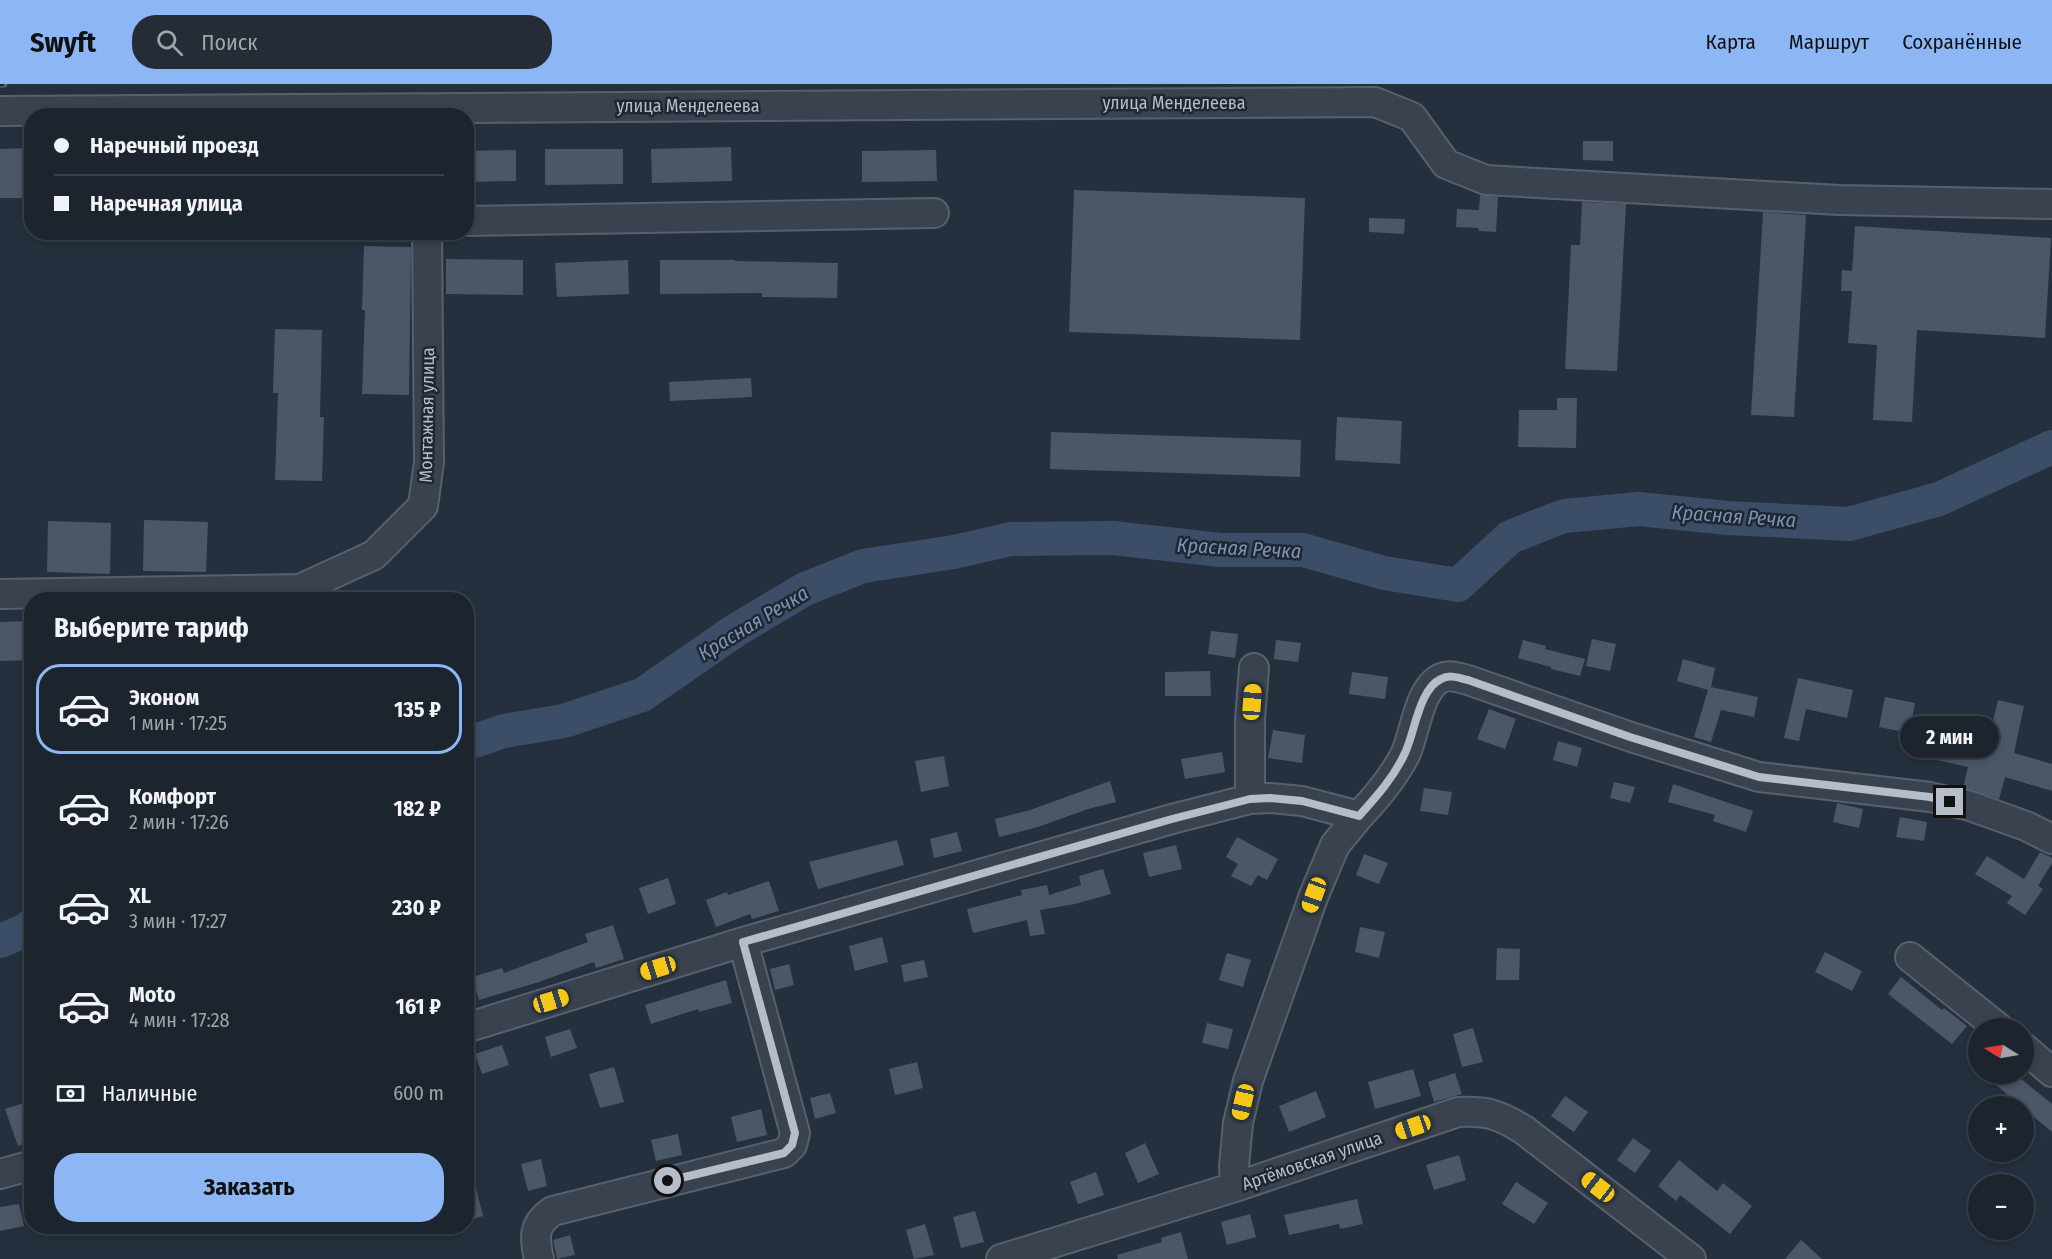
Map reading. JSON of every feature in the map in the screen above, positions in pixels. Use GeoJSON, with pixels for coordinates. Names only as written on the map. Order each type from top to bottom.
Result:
{"type":"FeatureCollection","features":[{"type":"Feature","properties":{"kind":"street","name":"улица Менделеева"},"geometry":{"type":"LineString","coordinates":[[474,110],[893,94],[1379,93]]}},
{"type":"Feature","properties":{"kind":"street"},"geometry":{"type":"LineString","coordinates":[[1379,93],[1412,117],[1446,164],[1486,180],[1839,200],[2052,204]]}},
{"type":"Feature","properties":{"kind":"street","name":"улица Менделеева"},"geometry":{"type":"LineString","coordinates":[[0,111],[24,111]]}},
{"type":"Feature","properties":{"kind":"street"},"geometry":{"type":"LineString","coordinates":[[474,221],[934,213]]}},
{"type":"Feature","properties":{"kind":"street","name":"Монтажная улица"},"geometry":{"type":"LineString","coordinates":[[120,592],[300,589],[374,555],[423,506],[429,462],[427,240]]}},
{"type":"Feature","properties":{"kind":"street","name":"Монтажная улица"},"geometry":{"type":"LineString","coordinates":[[0,594],[24,594]]}},
{"type":"Feature","properties":{"kind":"street"},"geometry":{"type":"LineString","coordinates":[[1250,799],[1250,728],[1254,668]]}},
{"type":"Feature","properties":{"kind":"street"},"geometry":{"type":"LineString","coordinates":[[1235,1187],[1234,1166],[1238,1123],[1248,1080],[1322,875],[1335,845],[1384,790],[1406,752],[1425,695],[1439,679],[1450,676],[1468,680],[1630,737],[1759,777],[1930,797],[1970,806],[2026,826],[2052,839]]}},
{"type":"Feature","properties":{"kind":"street"},"geometry":{"type":"LineString","coordinates":[[474,1026],[743,942],[1172,819],[1250,799],[1302,801],[1359,816]]}},
{"type":"Feature","properties":{"kind":"street"},"geometry":{"type":"LineString","coordinates":[[539,1259],[536,1230],[544,1217],[553,1211],[576,1203],[784,1153],[792,1145],[795,1133],[743,942]]}},
{"type":"Feature","properties":{"kind":"street"},"geometry":{"type":"LineString","coordinates":[[1910,957],[1986,1018]]}},
{"type":"Feature","properties":{"kind":"street"},"geometry":{"type":"LineString","coordinates":[[2034,1057],[2052,1072]]}},
{"type":"Feature","properties":{"kind":"street","name":"Артёмовская улица"},"geometry":{"type":"LineString","coordinates":[[1001,1259],[1235,1187],[1458,1112],[1495,1114],[1524,1130],[1691,1259]]}},
{"type":"Feature","properties":{"kind":"street"},"geometry":{"type":"LineString","coordinates":[[0,1174],[24,1167]]}},
{"type":"Feature","properties":{"kind":"building"},"geometry":{"type":"Polygon","coordinates":[[[1583,141],[1613,141],[1613,161],[1583,160],[1583,141]]]}},
{"type":"Feature","properties":{"kind":"building"},"geometry":{"type":"Polygon","coordinates":[[[731,147],[732,181],[652,183],[651,149],[731,147]]]}},
{"type":"Feature","properties":{"kind":"building"},"geometry":{"type":"Polygon","coordinates":[[[24,148],[24,198],[0,198],[0,149],[24,148]]]}},
{"type":"Feature","properties":{"kind":"building"},"geometry":{"type":"Polygon","coordinates":[[[545,149],[623,149],[623,184],[545,185],[545,149]]]}},
{"type":"Feature","properties":{"kind":"building"},"geometry":{"type":"Polygon","coordinates":[[[516,150],[516,181],[474,182],[474,151],[516,150]]]}},
{"type":"Feature","properties":{"kind":"building"},"geometry":{"type":"Polygon","coordinates":[[[936,150],[937,181],[862,182],[862,151],[936,150]]]}},
{"type":"Feature","properties":{"kind":"building"},"geometry":{"type":"Polygon","coordinates":[[[1074,190],[1305,198],[1300,340],[1069,332],[1074,190]]]}},
{"type":"Feature","properties":{"kind":"building"},"geometry":{"type":"Polygon","coordinates":[[[1480,195],[1498,197],[1496,232],[1456,227],[1457,209],[1479,210],[1480,195]]]}},
{"type":"Feature","properties":{"kind":"building"},"geometry":{"type":"Polygon","coordinates":[[[1582,202],[1626,204],[1617,371],[1565,369],[1571,245],[1580,245],[1582,202]]]}},
{"type":"Feature","properties":{"kind":"building"},"geometry":{"type":"Polygon","coordinates":[[[1763,212],[1806,215],[1794,417],[1751,415],[1763,212]]]}},
{"type":"Feature","properties":{"kind":"building"},"geometry":{"type":"Polygon","coordinates":[[[1369,218],[1405,219],[1404,234],[1369,232],[1369,218]]]}},
{"type":"Feature","properties":{"kind":"building"},"geometry":{"type":"Polygon","coordinates":[[[1855,226],[2051,238],[2045,338],[1917,330],[1912,422],[1873,420],[1877,345],[1848,343],[1852,291],[1841,291],[1842,270],[1852,271],[1855,226]]]}},
{"type":"Feature","properties":{"kind":"building"},"geometry":{"type":"Polygon","coordinates":[[[364,246],[411,247],[409,395],[362,394],[365,310],[362,310],[364,246]]]}},
{"type":"Feature","properties":{"kind":"building"},"geometry":{"type":"Polygon","coordinates":[[[446,259],[523,260],[523,295],[446,294],[446,259]]]}},
{"type":"Feature","properties":{"kind":"building"},"geometry":{"type":"Polygon","coordinates":[[[628,260],[629,294],[557,297],[555,263],[628,260]]]}},
{"type":"Feature","properties":{"kind":"building"},"geometry":{"type":"Polygon","coordinates":[[[660,260],[838,263],[837,298],[762,297],[762,293],[660,294],[660,260]]]}},
{"type":"Feature","properties":{"kind":"building"},"geometry":{"type":"Polygon","coordinates":[[[275,329],[322,330],[320,417],[324,417],[322,481],[275,480],[278,393],[273,393],[275,329]]]}},
{"type":"Feature","properties":{"kind":"building"},"geometry":{"type":"Polygon","coordinates":[[[751,378],[752,397],[670,401],[669,382],[751,378]]]}},
{"type":"Feature","properties":{"kind":"building"},"geometry":{"type":"Polygon","coordinates":[[[1557,398],[1577,398],[1576,448],[1518,447],[1519,410],[1557,410],[1557,398]]]}},
{"type":"Feature","properties":{"kind":"building"},"geometry":{"type":"Polygon","coordinates":[[[1337,417],[1402,421],[1400,464],[1335,460],[1337,417]]]}},
{"type":"Feature","properties":{"kind":"building"},"geometry":{"type":"Polygon","coordinates":[[[1051,432],[1301,440],[1300,477],[1050,469],[1051,432]]]}},
{"type":"Feature","properties":{"kind":"building"},"geometry":{"type":"Polygon","coordinates":[[[144,520],[208,522],[206,572],[143,571],[144,520]]]}},
{"type":"Feature","properties":{"kind":"building"},"geometry":{"type":"Polygon","coordinates":[[[48,521],[111,523],[110,574],[47,572],[48,521]]]}},
{"type":"Feature","properties":{"kind":"building"},"geometry":{"type":"Polygon","coordinates":[[[24,621],[24,660],[0,661],[0,622],[24,621]]]}},
{"type":"Feature","properties":{"kind":"building"},"geometry":{"type":"Polygon","coordinates":[[[1211,631],[1238,634],[1235,658],[1208,654],[1211,631]]]}},
{"type":"Feature","properties":{"kind":"building"},"geometry":{"type":"Polygon","coordinates":[[[1592,639],[1616,644],[1610,671],[1586,666],[1592,639]]]}},
{"type":"Feature","properties":{"kind":"building"},"geometry":{"type":"Polygon","coordinates":[[[1276,640],[1301,643],[1298,662],[1274,659],[1276,640]]]}},
{"type":"Feature","properties":{"kind":"building"},"geometry":{"type":"Polygon","coordinates":[[[1523,640],[1546,646],[1545,649],[1585,659],[1580,676],[1518,658],[1523,640]]]}},
{"type":"Feature","properties":{"kind":"building"},"geometry":{"type":"Polygon","coordinates":[[[1683,659],[1715,668],[1711,687],[1758,697],[1754,717],[1721,710],[1711,742],[1694,737],[1708,690],[1677,681],[1683,659]]]}},
{"type":"Feature","properties":{"kind":"building"},"geometry":{"type":"Polygon","coordinates":[[[1210,671],[1211,696],[1165,696],[1165,672],[1210,671]]]}},
{"type":"Feature","properties":{"kind":"building"},"geometry":{"type":"Polygon","coordinates":[[[1352,672],[1388,677],[1385,699],[1349,694],[1352,672]]]}},
{"type":"Feature","properties":{"kind":"building"},"geometry":{"type":"Polygon","coordinates":[[[1798,678],[1853,690],[1847,718],[1806,709],[1799,741],[1784,738],[1798,678]]]}},
{"type":"Feature","properties":{"kind":"building"},"geometry":{"type":"Polygon","coordinates":[[[1885,697],[1915,703],[1909,733],[1879,727],[1885,697]]]}},
{"type":"Feature","properties":{"kind":"building"},"geometry":{"type":"Polygon","coordinates":[[[1998,700],[2024,706],[2014,753],[2052,764],[2052,791],[2005,777],[1999,799],[1963,788],[1968,767],[1924,757],[1929,734],[1987,746],[1998,700]]]}},
{"type":"Feature","properties":{"kind":"building"},"geometry":{"type":"Polygon","coordinates":[[[1489,709],[1516,719],[1505,749],[1477,739],[1489,709]]]}},
{"type":"Feature","properties":{"kind":"building"},"geometry":{"type":"Polygon","coordinates":[[[1273,730],[1305,735],[1302,763],[1268,758],[1273,730]]]}},
{"type":"Feature","properties":{"kind":"building"},"geometry":{"type":"Polygon","coordinates":[[[1558,741],[1582,748],[1577,767],[1553,760],[1558,741]]]}},
{"type":"Feature","properties":{"kind":"building"},"geometry":{"type":"Polygon","coordinates":[[[1222,752],[1225,772],[1185,779],[1181,759],[1222,752]]]}},
{"type":"Feature","properties":{"kind":"building"},"geometry":{"type":"Polygon","coordinates":[[[944,756],[949,786],[921,792],[915,761],[944,756]]]}},
{"type":"Feature","properties":{"kind":"building"},"geometry":{"type":"Polygon","coordinates":[[[1110,781],[1116,802],[999,837],[995,819],[1030,810],[1110,781]]]}},
{"type":"Feature","properties":{"kind":"building"},"geometry":{"type":"Polygon","coordinates":[[[1614,782],[1635,787],[1630,803],[1610,798],[1614,782]]]}},
{"type":"Feature","properties":{"kind":"building"},"geometry":{"type":"Polygon","coordinates":[[[1673,784],[1753,811],[1746,832],[1713,821],[1715,815],[1668,802],[1673,784]]]}},
{"type":"Feature","properties":{"kind":"building"},"geometry":{"type":"Polygon","coordinates":[[[1424,788],[1452,792],[1448,815],[1420,811],[1424,788]]]}},
{"type":"Feature","properties":{"kind":"building"},"geometry":{"type":"Polygon","coordinates":[[[1837,803],[1863,809],[1859,828],[1833,822],[1837,803]]]}},
{"type":"Feature","properties":{"kind":"building"},"geometry":{"type":"Polygon","coordinates":[[[1900,817],[1927,822],[1924,841],[1896,837],[1900,817]]]}},
{"type":"Feature","properties":{"kind":"building"},"geometry":{"type":"Polygon","coordinates":[[[957,832],[962,851],[934,858],[930,839],[957,832]]]}},
{"type":"Feature","properties":{"kind":"building"},"geometry":{"type":"Polygon","coordinates":[[[1237,837],[1278,859],[1267,880],[1258,875],[1251,886],[1231,876],[1238,864],[1226,857],[1237,837]]]}},
{"type":"Feature","properties":{"kind":"building"},"geometry":{"type":"Polygon","coordinates":[[[897,840],[904,865],[818,889],[809,862],[897,840]]]}},
{"type":"Feature","properties":{"kind":"building"},"geometry":{"type":"Polygon","coordinates":[[[1176,845],[1182,869],[1149,877],[1143,853],[1176,845]]]}},
{"type":"Feature","properties":{"kind":"building"},"geometry":{"type":"Polygon","coordinates":[[[2040,852],[2052,858],[2052,863],[2038,886],[2043,889],[2025,915],[2007,903],[2012,896],[1975,874],[1987,856],[2024,879],[2040,852]]]}},
{"type":"Feature","properties":{"kind":"building"},"geometry":{"type":"Polygon","coordinates":[[[1364,854],[1388,863],[1379,884],[1356,875],[1364,854]]]}},
{"type":"Feature","properties":{"kind":"building"},"geometry":{"type":"Polygon","coordinates":[[[1103,869],[1111,894],[1075,904],[1040,910],[1045,934],[1030,936],[1027,920],[973,933],[967,909],[1022,895],[1021,890],[1047,885],[1049,895],[1081,885],[1079,876],[1103,869]]]}},
{"type":"Feature","properties":{"kind":"building"},"geometry":{"type":"Polygon","coordinates":[[[668,878],[676,904],[648,914],[639,888],[668,878]]]}},
{"type":"Feature","properties":{"kind":"building"},"geometry":{"type":"Polygon","coordinates":[[[769,881],[779,911],[752,919],[750,914],[716,927],[706,900],[769,881]]]}},
{"type":"Feature","properties":{"kind":"building"},"geometry":{"type":"Polygon","coordinates":[[[613,925],[624,959],[596,968],[594,962],[479,1000],[474,976],[502,968],[504,973],[588,942],[585,934],[613,925]]]}},
{"type":"Feature","properties":{"kind":"building"},"geometry":{"type":"Polygon","coordinates":[[[1360,927],[1385,932],[1379,958],[1355,952],[1360,927]]]}},
{"type":"Feature","properties":{"kind":"building"},"geometry":{"type":"Polygon","coordinates":[[[882,937],[888,962],[855,971],[849,946],[882,937]]]}},
{"type":"Feature","properties":{"kind":"building"},"geometry":{"type":"Polygon","coordinates":[[[1497,948],[1520,949],[1519,980],[1496,980],[1497,948]]]}},
{"type":"Feature","properties":{"kind":"building"},"geometry":{"type":"Polygon","coordinates":[[[1825,952],[1862,971],[1852,991],[1815,972],[1825,952]]]}},
{"type":"Feature","properties":{"kind":"building"},"geometry":{"type":"Polygon","coordinates":[[[1227,953],[1251,960],[1243,987],[1219,980],[1227,953]]]}},
{"type":"Feature","properties":{"kind":"building"},"geometry":{"type":"Polygon","coordinates":[[[924,960],[928,977],[904,982],[901,965],[924,960]]]}},
{"type":"Feature","properties":{"kind":"building"},"geometry":{"type":"Polygon","coordinates":[[[789,964],[794,985],[775,990],[770,969],[789,964]]]}},
{"type":"Feature","properties":{"kind":"building"},"geometry":{"type":"Polygon","coordinates":[[[1901,977],[1942,1010],[1944,1008],[1967,1026],[1952,1044],[1888,994],[1901,977]]]}},
{"type":"Feature","properties":{"kind":"building"},"geometry":{"type":"Polygon","coordinates":[[[726,980],[732,1003],[699,1012],[698,1009],[651,1024],[645,1005],[726,980]]]}},
{"type":"Feature","properties":{"kind":"building"},"geometry":{"type":"Polygon","coordinates":[[[1207,1023],[1233,1029],[1228,1049],[1202,1043],[1207,1023]]]}},
{"type":"Feature","properties":{"kind":"building"},"geometry":{"type":"Polygon","coordinates":[[[1473,1028],[1483,1062],[1462,1067],[1453,1034],[1473,1028]]]}},
{"type":"Feature","properties":{"kind":"building"},"geometry":{"type":"Polygon","coordinates":[[[570,1029],[577,1048],[551,1057],[545,1037],[570,1029]]]}},
{"type":"Feature","properties":{"kind":"building"},"geometry":{"type":"Polygon","coordinates":[[[502,1045],[509,1065],[482,1074],[475,1054],[502,1045]]]}},
{"type":"Feature","properties":{"kind":"building"},"geometry":{"type":"Polygon","coordinates":[[[917,1062],[923,1088],[895,1095],[889,1069],[917,1062]]]}},
{"type":"Feature","properties":{"kind":"building"},"geometry":{"type":"Polygon","coordinates":[[[614,1067],[624,1102],[600,1108],[589,1074],[614,1067]]]}},
{"type":"Feature","properties":{"kind":"building"},"geometry":{"type":"Polygon","coordinates":[[[1413,1069],[1421,1096],[1375,1109],[1368,1082],[1413,1069]]]}},
{"type":"Feature","properties":{"kind":"building"},"geometry":{"type":"Polygon","coordinates":[[[1455,1073],[1462,1094],[1434,1102],[1428,1082],[1455,1073]]]}},
{"type":"Feature","properties":{"kind":"building"},"geometry":{"type":"Polygon","coordinates":[[[1995,1084],[2027,1084],[2052,1104],[2052,1132],[2034,1117],[2034,1096],[2009,1096],[1995,1084]]]}},
{"type":"Feature","properties":{"kind":"building"},"geometry":{"type":"Polygon","coordinates":[[[1316,1091],[1326,1117],[1289,1132],[1279,1106],[1316,1091]]]}},
{"type":"Feature","properties":{"kind":"building"},"geometry":{"type":"Polygon","coordinates":[[[830,1093],[836,1113],[815,1119],[810,1098],[830,1093]]]}},
{"type":"Feature","properties":{"kind":"building"},"geometry":{"type":"Polygon","coordinates":[[[1565,1096],[1588,1112],[1574,1132],[1551,1116],[1565,1096]]]}},
{"type":"Feature","properties":{"kind":"building"},"geometry":{"type":"Polygon","coordinates":[[[24,1103],[24,1144],[18,1146],[5,1109],[24,1103]]]}},
{"type":"Feature","properties":{"kind":"building"},"geometry":{"type":"Polygon","coordinates":[[[761,1109],[767,1135],[737,1142],[731,1117],[761,1109]]]}},
{"type":"Feature","properties":{"kind":"building"},"geometry":{"type":"Polygon","coordinates":[[[678,1134],[682,1155],[656,1161],[651,1140],[678,1134]]]}},
{"type":"Feature","properties":{"kind":"building"},"geometry":{"type":"Polygon","coordinates":[[[1633,1138],[1651,1151],[1635,1173],[1617,1160],[1633,1138]]]}},
{"type":"Feature","properties":{"kind":"building"},"geometry":{"type":"Polygon","coordinates":[[[1145,1143],[1159,1174],[1138,1183],[1125,1153],[1145,1143]]]}},
{"type":"Feature","properties":{"kind":"building"},"geometry":{"type":"Polygon","coordinates":[[[1459,1155],[1466,1180],[1434,1190],[1426,1165],[1459,1155]]]}},
{"type":"Feature","properties":{"kind":"building"},"geometry":{"type":"Polygon","coordinates":[[[541,1159],[547,1186],[528,1191],[521,1164],[541,1159]]]}},
{"type":"Feature","properties":{"kind":"building"},"geometry":{"type":"Polygon","coordinates":[[[1679,1160],[1717,1191],[1723,1183],[1752,1206],[1730,1234],[1680,1195],[1676,1201],[1658,1186],[1679,1160]]]}},
{"type":"Feature","properties":{"kind":"building"},"geometry":{"type":"Polygon","coordinates":[[[1096,1172],[1104,1195],[1078,1204],[1070,1182],[1096,1172]]]}},
{"type":"Feature","properties":{"kind":"building"},"geometry":{"type":"Polygon","coordinates":[[[474,1180],[483,1216],[474,1219],[474,1180]]]}},
{"type":"Feature","properties":{"kind":"building"},"geometry":{"type":"Polygon","coordinates":[[[1516,1182],[1548,1203],[1534,1224],[1502,1204],[1516,1182]]]}},
{"type":"Feature","properties":{"kind":"building"},"geometry":{"type":"Polygon","coordinates":[[[1357,1199],[1363,1224],[1340,1229],[1339,1224],[1289,1235],[1284,1215],[1357,1199]]]}},
{"type":"Feature","properties":{"kind":"building"},"geometry":{"type":"Polygon","coordinates":[[[19,1204],[24,1226],[0,1231],[0,1207],[19,1204]]]}},
{"type":"Feature","properties":{"kind":"building"},"geometry":{"type":"Polygon","coordinates":[[[975,1211],[984,1242],[961,1248],[953,1217],[975,1211]]]}},
{"type":"Feature","properties":{"kind":"building"},"geometry":{"type":"Polygon","coordinates":[[[1250,1214],[1256,1237],[1227,1245],[1221,1222],[1250,1214]]]}},
{"type":"Feature","properties":{"kind":"building"},"geometry":{"type":"Polygon","coordinates":[[[925,1224],[934,1255],[914,1259],[906,1230],[925,1224]]]}},
{"type":"Feature","properties":{"kind":"building"},"geometry":{"type":"Polygon","coordinates":[[[1181,1232],[1188,1259],[1118,1259],[1117,1255],[1162,1242],[1161,1238],[1181,1232]]]}},
{"type":"Feature","properties":{"kind":"building"},"geometry":{"type":"Polygon","coordinates":[[[570,1235],[575,1255],[557,1259],[553,1240],[570,1235]]]}},
{"type":"Feature","properties":{"kind":"building"},"geometry":{"type":"Polygon","coordinates":[[[1801,1240],[1822,1259],[1785,1259],[1801,1240]]]}},
{"type":"Feature","properties":{"kind":"waterway","name":"Красная Речка"},"geometry":{"type":"LineString","coordinates":[[474,741],[504,731],[564,721],[642,695],[736,630],[805,589],[863,566],[954,552],[1011,539],[1113,538],[1221,550],[1303,550],[1384,573],[1458,585],[1510,537],[1564,516],[1639,509],[1728,518],[1849,524],[1939,499],[2052,447]]}},
{"type":"Feature","properties":{"kind":"waterway","name":"Красная Речка"},"geometry":{"type":"LineString","coordinates":[[0,941],[24,931]]}},
{"type":"Feature","properties":{"kind":"route"},"geometry":{"type":"LineString","coordinates":[[668,1181],[784,1153],[792,1145],[795,1133],[743,942],[1172,819],[1250,799],[1302,801],[1359,816],[1384,790],[1406,752],[1425,695],[1439,679],[1450,676],[1468,680],[1630,737],[1759,777],[1930,797],[1950,802]]}}]}
